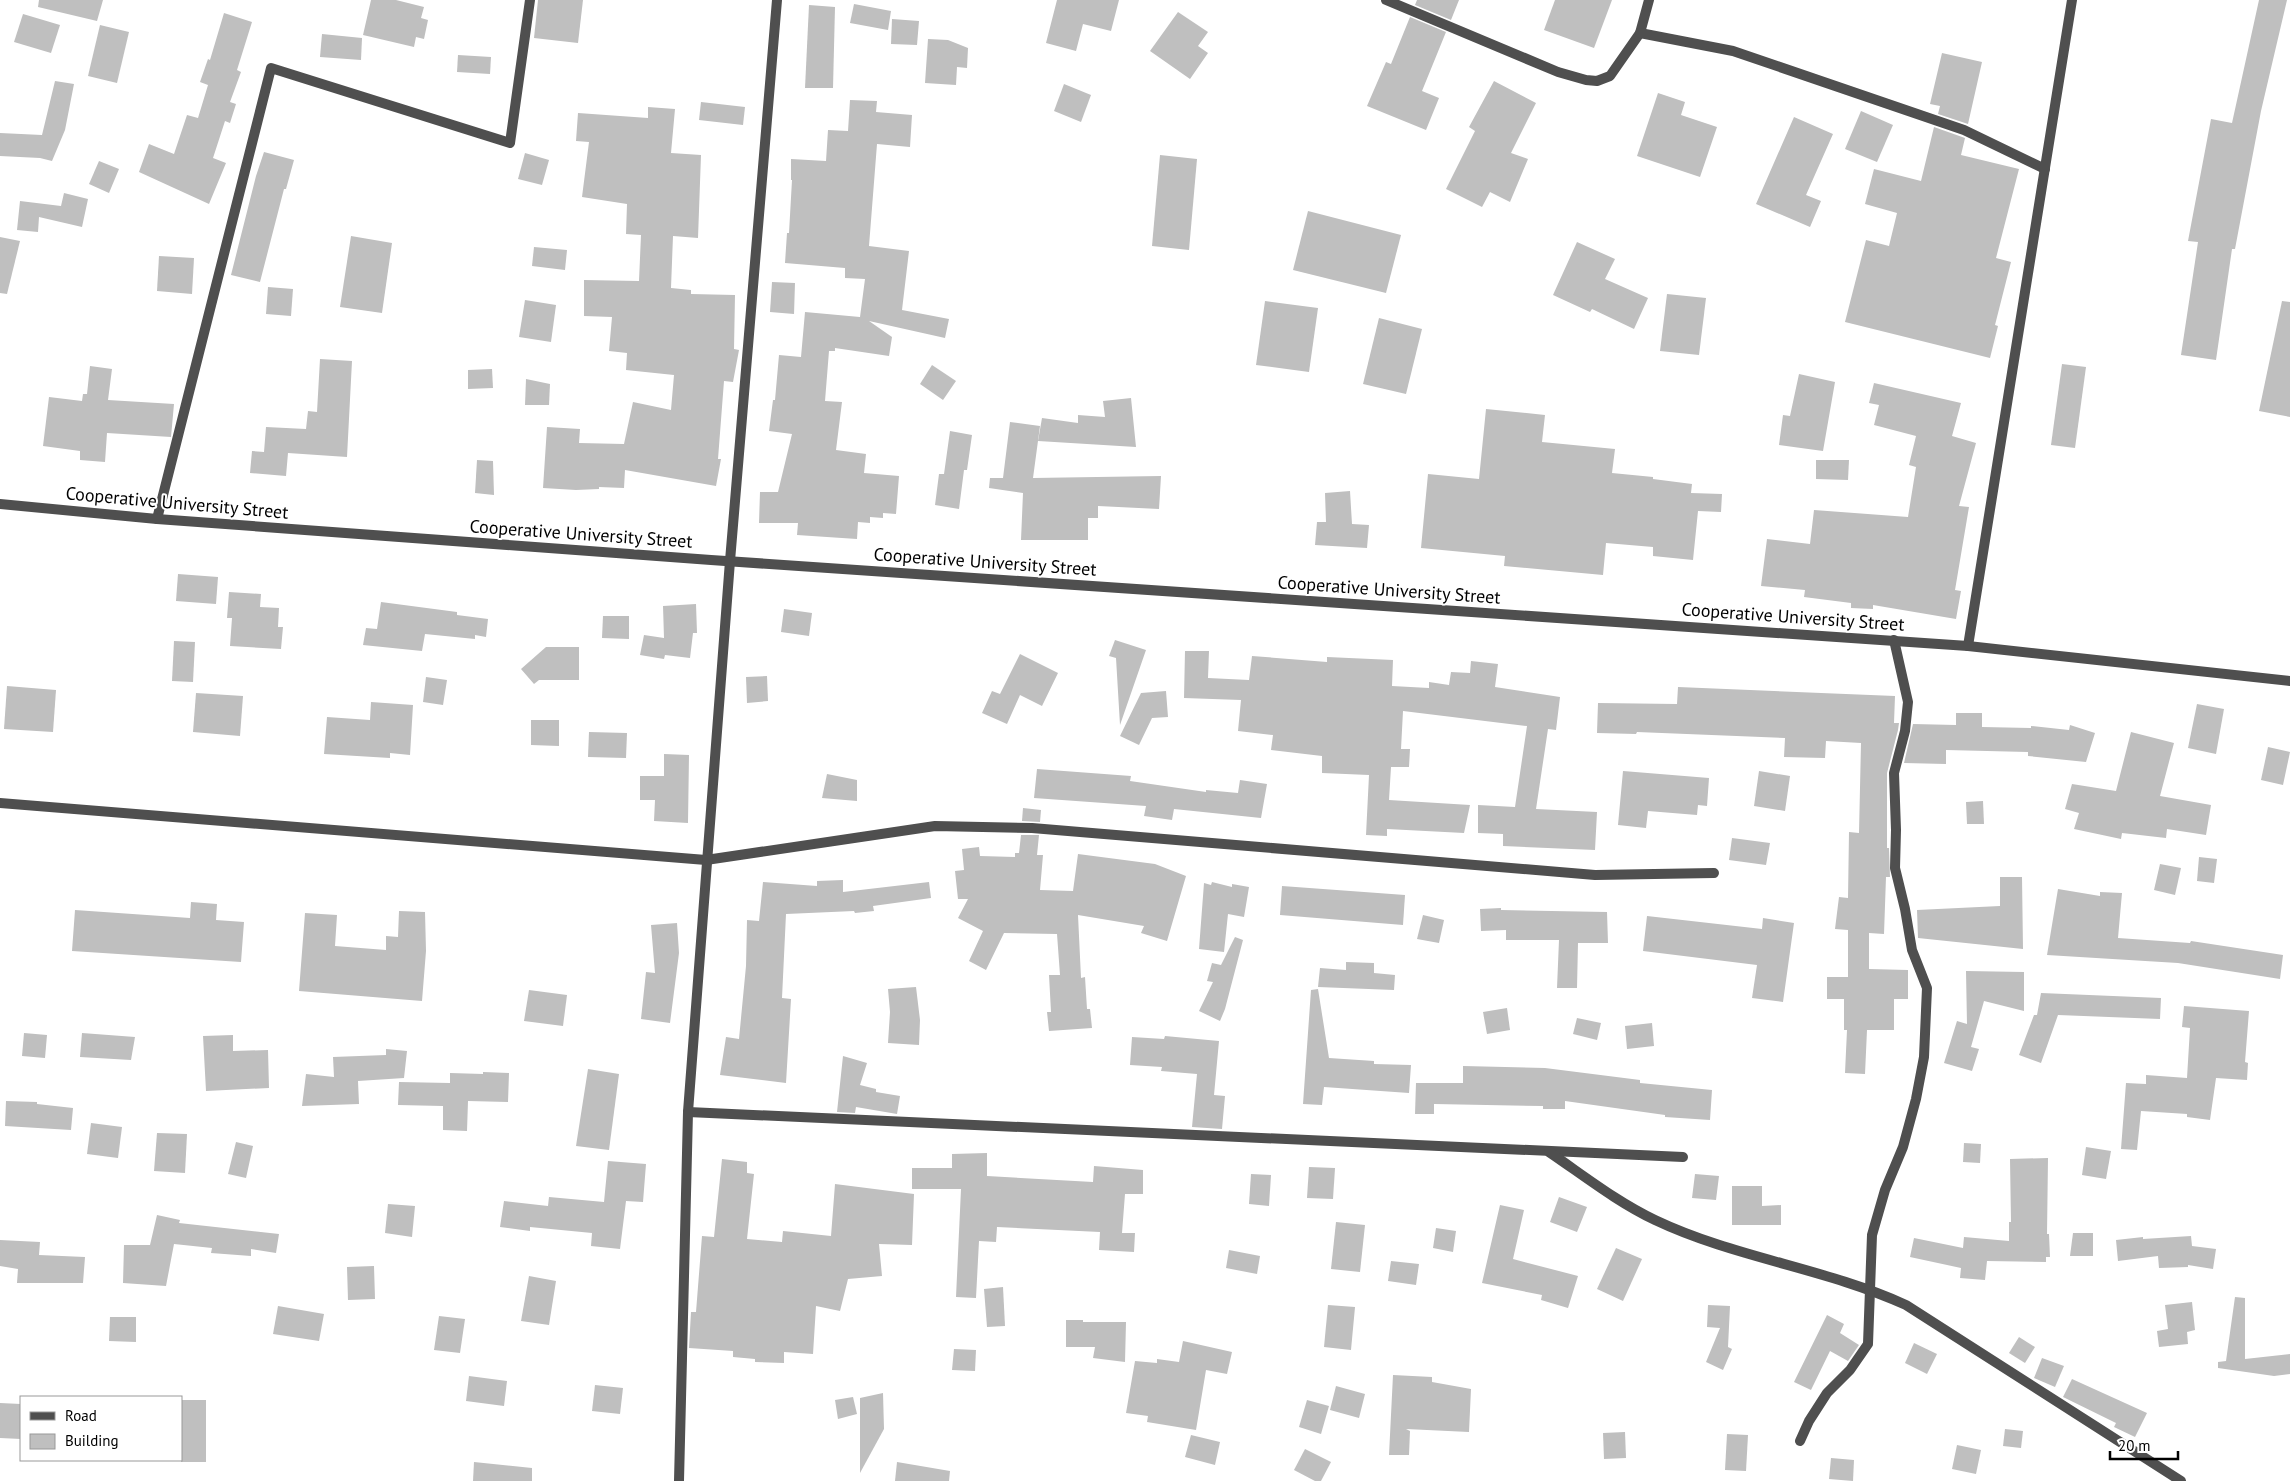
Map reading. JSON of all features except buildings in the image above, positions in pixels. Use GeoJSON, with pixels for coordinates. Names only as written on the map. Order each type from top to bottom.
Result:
{"type":"FeatureCollection","features":[{"type":"Feature","properties":{"kind":"street"},"geometry":{"type":"LineString","coordinates":[[157,519],[271,68],[510,143],[530,0]]}},
{"type":"Feature","properties":{"kind":"street"},"geometry":{"type":"LineString","coordinates":[[679,1481],[688,1112],[706,860],[777,0]]}},
{"type":"Feature","properties":{"kind":"street"},"geometry":{"type":"LineString","coordinates":[[1386,0],[1558,72],[1597,81],[1610,76],[1640,33],[1649,0]]}},
{"type":"Feature","properties":{"kind":"street"},"geometry":{"type":"LineString","coordinates":[[1968,646],[2072,0]]}},
{"type":"Feature","properties":{"kind":"street"},"geometry":{"type":"LineString","coordinates":[[1640,33],[1733,51],[1964,130],[2045,169]]}},
{"type":"Feature","properties":{"kind":"street","name":"Cooperative University Street"},"geometry":{"type":"LineString","coordinates":[[0,504],[157,519],[730,561],[1894,640],[1968,646],[2290,681]]}},
{"type":"Feature","properties":{"kind":"street"},"geometry":{"type":"LineString","coordinates":[[1800,1440],[1809,1421],[1827,1393],[1850,1370],[1868,1344],[1872,1235],[1885,1190],[1903,1147],[1916,1099],[1924,1057],[1927,988],[1912,950],[1895,868],[1894,773],[1905,731],[1908,702],[1894,640]]}},
{"type":"Feature","properties":{"kind":"street"},"geometry":{"type":"LineString","coordinates":[[0,803],[706,860],[935,826],[1032,828],[1594,874],[1714,873]]}},
{"type":"Feature","properties":{"kind":"street"},"geometry":{"type":"LineString","coordinates":[[688,1112],[1683,1157]]}},
{"type":"Feature","properties":{"kind":"street"},"geometry":{"type":"LineString","coordinates":[[1548,1151],[1621,1201],[1655,1220],[1723,1246],[1870,1289],[1906,1305],[2180,1481]]}}]}
